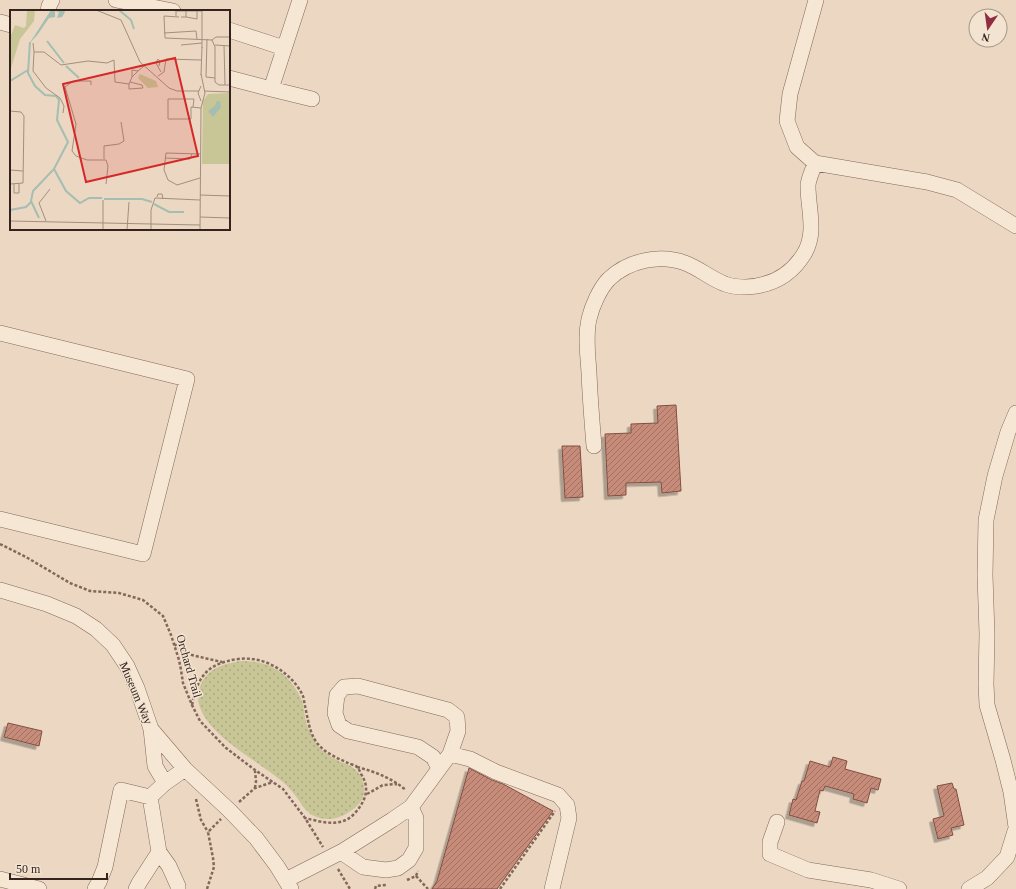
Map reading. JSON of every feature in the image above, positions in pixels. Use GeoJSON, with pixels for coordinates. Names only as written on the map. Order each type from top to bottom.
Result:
{"type":"FeatureCollection","features":[{"type":"Feature","properties":{"kind":"street"},"geometry":{"type":"LineString","coordinates":[[48,10],[52,0]]}},
{"type":"Feature","properties":{"kind":"street"},"geometry":{"type":"LineString","coordinates":[[116,0],[168,10]]}},
{"type":"Feature","properties":{"kind":"street"},"geometry":{"type":"LineString","coordinates":[[271,89],[300,0]]}},
{"type":"Feature","properties":{"kind":"street"},"geometry":{"type":"LineString","coordinates":[[816,0],[790,94],[787,121],[797,147],[815,163],[927,182],[957,190],[1016,226]]}},
{"type":"Feature","properties":{"kind":"street"},"geometry":{"type":"LineString","coordinates":[[0,22],[10,25]]}},
{"type":"Feature","properties":{"kind":"street"},"geometry":{"type":"LineString","coordinates":[[230,30],[284,48]]}},
{"type":"Feature","properties":{"kind":"street"},"geometry":{"type":"LineString","coordinates":[[230,78],[312,99]]}},
{"type":"Feature","properties":{"kind":"street"},"geometry":{"type":"LineString","coordinates":[[594,446],[587,340],[589,319],[595,300],[608,280],[622,269],[638,262],[654,259],[686,263],[725,284],[739,287],[756,287],[769,284],[793,268],[803,255],[810,238],[811,230],[808,185],[815,163]]}},
{"type":"Feature","properties":{"kind":"street"},"geometry":{"type":"LineString","coordinates":[[0,332],[187,379],[143,554],[0,518]]}},
{"type":"Feature","properties":{"kind":"street"},"geometry":{"type":"LineString","coordinates":[[969,889],[988,878],[1007,857],[1016,828],[1011,792],[987,705],[986,520],[995,476],[1008,432],[1016,413]]}},
{"type":"Feature","properties":{"kind":"street","name":"Museum Way"},"geometry":{"type":"LineString","coordinates":[[0,590],[47,604],[76,616],[96,629],[113,646],[127,666],[137,688],[151,728],[185,769],[229,810],[256,838],[278,866],[288,885]]}},
{"type":"Feature","properties":{"kind":"street"},"geometry":{"type":"LineString","coordinates":[[288,885],[411,807],[450,754],[458,731],[457,717],[448,710],[358,686],[344,687],[337,695],[335,713],[339,725],[348,731],[418,747],[432,757],[439,768]]}},
{"type":"Feature","properties":{"kind":"street"},"geometry":{"type":"LineString","coordinates":[[151,728],[155,766],[165,783]]}},
{"type":"Feature","properties":{"kind":"street"},"geometry":{"type":"LineString","coordinates":[[450,754],[470,759],[496,772],[558,795],[567,805],[569,818],[552,889]]}},
{"type":"Feature","properties":{"kind":"street"},"geometry":{"type":"LineString","coordinates":[[150,797],[165,783],[185,769]]}},
{"type":"Feature","properties":{"kind":"street"},"geometry":{"type":"LineString","coordinates":[[95,889],[105,867],[121,790],[150,797]]}},
{"type":"Feature","properties":{"kind":"street"},"geometry":{"type":"LineString","coordinates":[[150,797],[159,852],[169,866],[178,889]]}},
{"type":"Feature","properties":{"kind":"street"},"geometry":{"type":"LineString","coordinates":[[336,855],[363,867],[386,870],[398,868],[409,860],[416,848],[416,818],[411,807]]}},
{"type":"Feature","properties":{"kind":"street"},"geometry":{"type":"LineString","coordinates":[[777,822],[770,842],[770,854],[808,870],[870,880],[899,889]]}},
{"type":"Feature","properties":{"kind":"street"},"geometry":{"type":"LineString","coordinates":[[136,889],[159,852]]}},
{"type":"Feature","properties":{"kind":"street"},"geometry":{"type":"LineString","coordinates":[[0,879],[39,889]]}},
{"type":"Feature","properties":{"kind":"path","name":"Orchard Trail"},"geometry":{"type":"LineString","coordinates":[[0,544],[83,589],[90,591],[119,593],[143,600],[163,616],[174,644],[183,684],[200,721],[226,748],[255,770],[283,788],[305,818],[323,848],[336,855],[350,889]]}},
{"type":"Feature","properties":{"kind":"path"},"geometry":{"type":"LineString","coordinates":[[174,644],[200,658],[224,662]]}},
{"type":"Feature","properties":{"kind":"path"},"geometry":{"type":"LineString","coordinates":[[192,705],[195,691],[200,680],[206,672],[217,664],[234,660],[252,659],[268,663],[284,672],[293,681],[302,695],[310,730],[318,743],[328,752],[357,767],[364,777],[366,786],[366,794],[360,807],[351,817],[339,822],[327,823],[305,818]]}},
{"type":"Feature","properties":{"kind":"path"},"geometry":{"type":"LineString","coordinates":[[255,770],[255,788]]}},
{"type":"Feature","properties":{"kind":"path"},"geometry":{"type":"LineString","coordinates":[[366,794],[383,786],[398,784]]}},
{"type":"Feature","properties":{"kind":"path"},"geometry":{"type":"LineString","coordinates":[[193,794],[197,799],[201,820],[208,832]]}},
{"type":"Feature","properties":{"kind":"path"},"geometry":{"type":"LineString","coordinates":[[500,889],[563,800]]}},
{"type":"Feature","properties":{"kind":"path"},"geometry":{"type":"LineString","coordinates":[[416,876],[428,889]]}},
{"type":"Feature","properties":{"kind":"shaded area"},"geometry":{"type":"Polygon","coordinates":[[[241,661],[265,664],[284,675],[290,681],[301,698],[307,725],[318,746],[329,756],[350,765],[361,776],[364,783],[363,798],[356,807],[347,814],[336,818],[326,819],[311,814],[305,809],[285,784],[226,740],[213,728],[203,715],[198,701],[200,687],[207,675],[216,668],[241,661]]]}},
{"type":"Feature","properties":{"kind":"building"},"geometry":{"type":"Polygon","coordinates":[[[676,405],[681,491],[662,493],[661,482],[626,483],[626,495],[608,496],[605,434],[631,433],[631,424],[658,423],[657,406],[676,405]]]}},
{"type":"Feature","properties":{"kind":"building"},"geometry":{"type":"Polygon","coordinates":[[[562,446],[580,446],[583,497],[565,498],[562,446]]]}},
{"type":"Feature","properties":{"kind":"building"},"geometry":{"type":"Polygon","coordinates":[[[8,723],[42,731],[39,746],[4,737],[8,723]]]}},
{"type":"Feature","properties":{"kind":"building"},"geometry":{"type":"Polygon","coordinates":[[[833,757],[847,761],[845,769],[881,779],[878,790],[871,788],[867,803],[853,799],[854,794],[825,786],[823,791],[820,790],[815,811],[820,812],[817,823],[789,815],[793,799],[796,800],[810,761],[830,767],[833,757]]]}},
{"type":"Feature","properties":{"kind":"building"},"geometry":{"type":"Polygon","coordinates":[[[469,768],[503,784],[553,811],[497,889],[432,889],[437,881],[469,768]]]}},
{"type":"Feature","properties":{"kind":"building"},"geometry":{"type":"Polygon","coordinates":[[[952,783],[954,789],[956,789],[964,825],[951,828],[953,835],[938,839],[933,819],[944,816],[937,786],[952,783]]]}}]}
